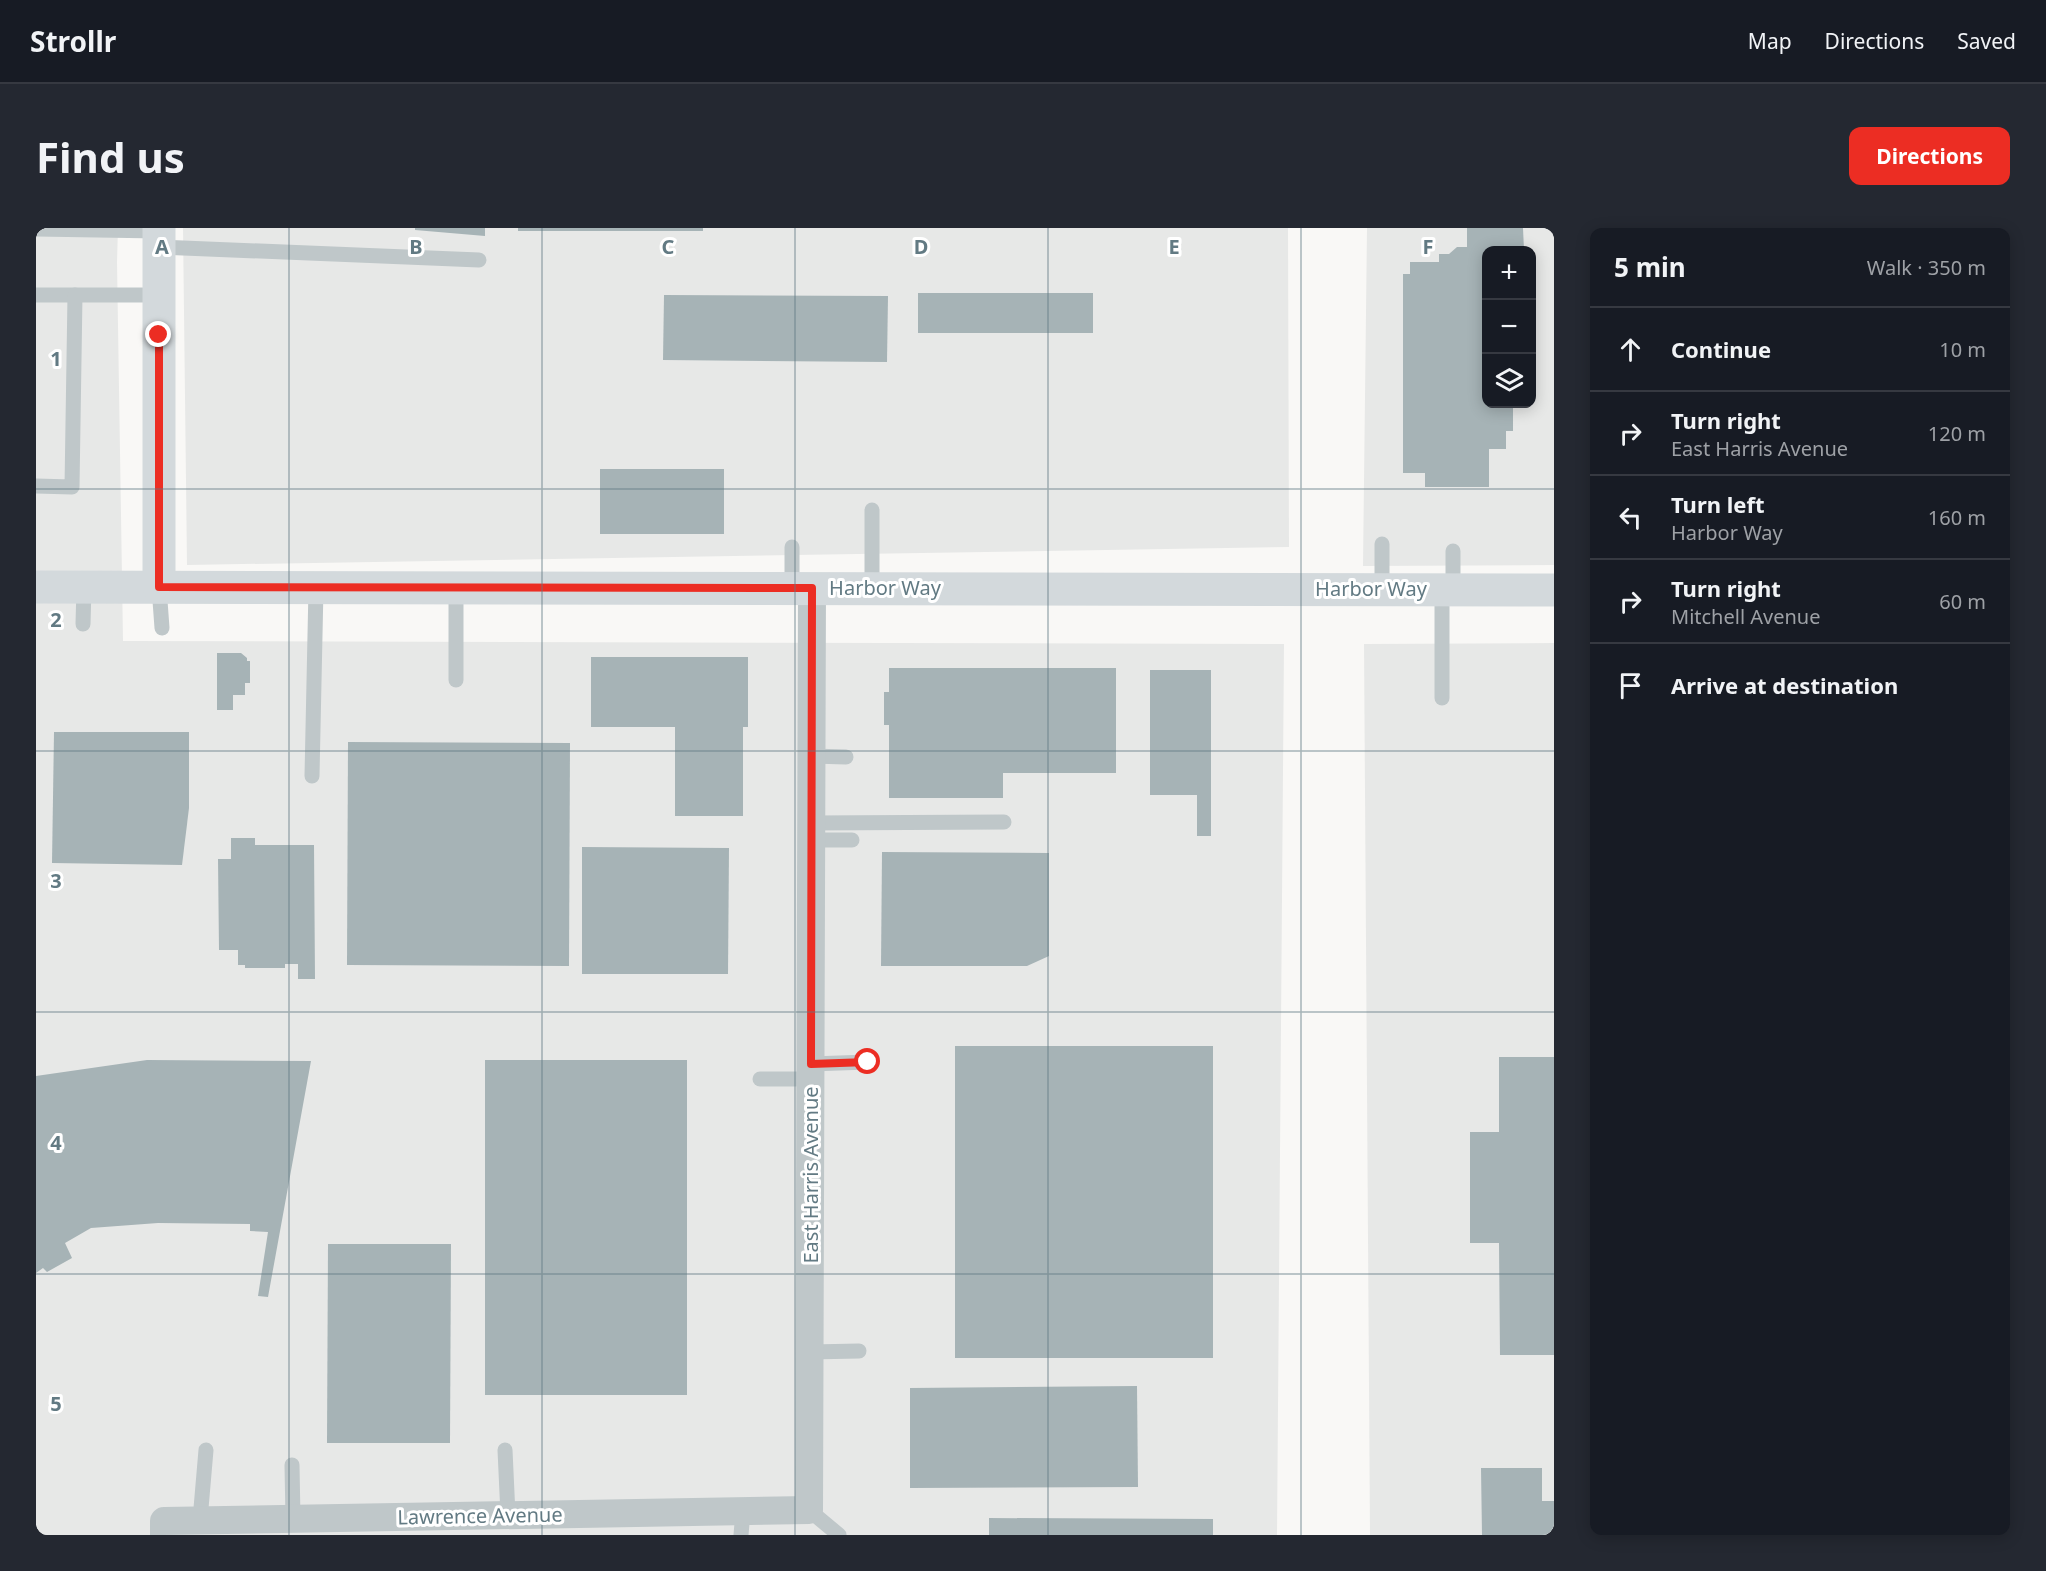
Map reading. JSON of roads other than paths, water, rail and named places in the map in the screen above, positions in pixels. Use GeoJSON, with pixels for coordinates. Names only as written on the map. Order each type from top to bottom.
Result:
{"type":"FeatureCollection","features":[{"type":"Feature","properties":{"kind":"street"},"geometry":{"type":"LineString","coordinates":[[159,235],[159,587]]}},
{"type":"Feature","properties":{"kind":"street","name":"Harbor Way"},"geometry":{"type":"LineString","coordinates":[[36,587],[1554,590]]}},
{"type":"Feature","properties":{"kind":"street","name":"East Harris Avenue"},"geometry":{"type":"LineString","coordinates":[[802,588],[812,756],[809,1510]]}},
{"type":"Feature","properties":{"kind":"street","name":"Lawrence Avenue"},"geometry":{"type":"LineString","coordinates":[[164,1535],[164,1521],[508,1515],[742,1523],[809,1510]]}},
{"type":"Feature","properties":{"kind":"lane"},"geometry":{"type":"LineString","coordinates":[[36,229],[159,235],[479,260]]}},
{"type":"Feature","properties":{"kind":"lane"},"geometry":{"type":"LineString","coordinates":[[36,295],[159,296]]}},
{"type":"Feature","properties":{"kind":"lane"},"geometry":{"type":"LineString","coordinates":[[36,486],[72,487],[75,295]]}},
{"type":"Feature","properties":{"kind":"lane"},"geometry":{"type":"LineString","coordinates":[[872,510],[872,588]]}},
{"type":"Feature","properties":{"kind":"lane"},"geometry":{"type":"LineString","coordinates":[[1382,544],[1382,589]]}},
{"type":"Feature","properties":{"kind":"lane"},"geometry":{"type":"LineString","coordinates":[[792,547],[802,588]]}},
{"type":"Feature","properties":{"kind":"lane"},"geometry":{"type":"LineString","coordinates":[[1442,698],[1448,589],[1453,550]]}},
{"type":"Feature","properties":{"kind":"lane"},"geometry":{"type":"LineString","coordinates":[[84,587],[84,624]]}},
{"type":"Feature","properties":{"kind":"lane"},"geometry":{"type":"LineString","coordinates":[[159,587],[162,628]]}},
{"type":"Feature","properties":{"kind":"lane"},"geometry":{"type":"LineString","coordinates":[[312,776],[316,588]]}},
{"type":"Feature","properties":{"kind":"lane"},"geometry":{"type":"LineString","coordinates":[[456,588],[456,680]]}},
{"type":"Feature","properties":{"kind":"lane"},"geometry":{"type":"LineString","coordinates":[[812,756],[846,757]]}},
{"type":"Feature","properties":{"kind":"lane"},"geometry":{"type":"LineString","coordinates":[[811,831],[1004,822]]}},
{"type":"Feature","properties":{"kind":"lane"},"geometry":{"type":"LineString","coordinates":[[811,831],[852,840]]}},
{"type":"Feature","properties":{"kind":"lane"},"geometry":{"type":"LineString","coordinates":[[760,1079],[868,1062]]}},
{"type":"Feature","properties":{"kind":"lane"},"geometry":{"type":"LineString","coordinates":[[810,1352],[859,1351]]}},
{"type":"Feature","properties":{"kind":"lane"},"geometry":{"type":"LineString","coordinates":[[200,1520],[206,1450]]}},
{"type":"Feature","properties":{"kind":"lane"},"geometry":{"type":"LineString","coordinates":[[505,1450],[508,1515]]}},
{"type":"Feature","properties":{"kind":"lane"},"geometry":{"type":"LineString","coordinates":[[292,1465],[293,1519]]}},
{"type":"Feature","properties":{"kind":"lane"},"geometry":{"type":"LineString","coordinates":[[809,1510],[839,1535]]}}]}
